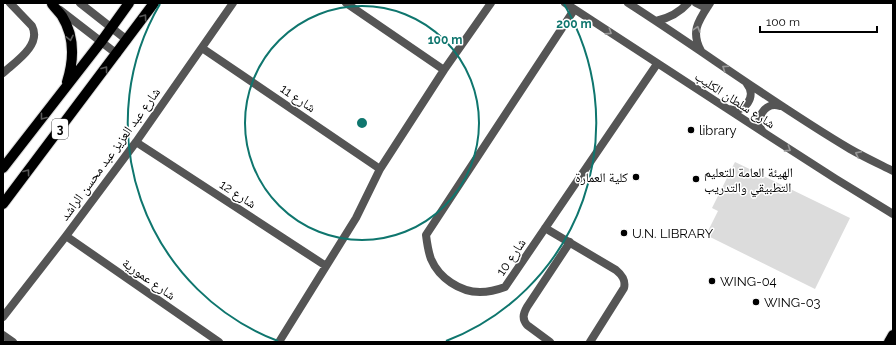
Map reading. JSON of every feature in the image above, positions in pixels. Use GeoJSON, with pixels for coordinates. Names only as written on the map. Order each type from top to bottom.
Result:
{"type":"FeatureCollection","features":[{"type":"Feature","properties":{"kind":"main road"},"geometry":{"type":"LineString","coordinates":[[52,3],[62,17],[69,32],[72,49],[72,66],[67,82],[59,96]]}},
{"type":"Feature","properties":{"kind":"main road","name":"3"},"geometry":{"type":"LineString","coordinates":[[3,168],[101,42],[129,3]]}},
{"type":"Feature","properties":{"kind":"main road","name":"3"},"geometry":{"type":"LineString","coordinates":[[3,204],[154,3]]}},
{"type":"Feature","properties":{"kind":"main road"},"geometry":{"type":"LineString","coordinates":[[889,342],[893,335]]}},
{"type":"Feature","properties":{"kind":"street"},"geometry":{"type":"LineString","coordinates":[[3,73],[28,51],[32,45],[35,35],[32,26],[10,3]]}},
{"type":"Feature","properties":{"kind":"street"},"geometry":{"type":"LineString","coordinates":[[52,3],[117,54]]}},
{"type":"Feature","properties":{"kind":"street"},"geometry":{"type":"LineString","coordinates":[[80,3],[127,40]]}},
{"type":"Feature","properties":{"kind":"street","name":"شارع عبد العزيز عبد محسن الراشد"},"geometry":{"type":"LineString","coordinates":[[3,317],[136,142],[233,3]]}},
{"type":"Feature","properties":{"kind":"street"},"geometry":{"type":"LineString","coordinates":[[346,3],[444,70]]}},
{"type":"Feature","properties":{"kind":"street"},"geometry":{"type":"LineString","coordinates":[[278,342],[356,218],[380,169],[444,70],[491,3]]}},
{"type":"Feature","properties":{"kind":"street","name":"شارع سلطان الكليب"},"geometry":{"type":"LineString","coordinates":[[564,3],[836,179],[893,214]]}},
{"type":"Feature","properties":{"kind":"street","name":"شارع سلطان الكليب"},"geometry":{"type":"LineString","coordinates":[[628,3],[783,107],[851,150],[893,171]]}},
{"type":"Feature","properties":{"kind":"street"},"geometry":{"type":"LineString","coordinates":[[656,21],[674,16],[688,3]]}},
{"type":"Feature","properties":{"kind":"street"},"geometry":{"type":"LineString","coordinates":[[696,3],[702,6],[709,5]]}},
{"type":"Feature","properties":{"kind":"street"},"geometry":{"type":"LineString","coordinates":[[701,52],[696,42],[695,33],[709,5]]}},
{"type":"Feature","properties":{"kind":"street","name":"شارع 10"},"geometry":{"type":"LineString","coordinates":[[574,10],[426,235],[427,247],[437,270],[456,286],[480,292],[493,291],[505,287],[657,64]]}},
{"type":"Feature","properties":{"kind":"street","name":"شارع 11"},"geometry":{"type":"LineString","coordinates":[[202,48],[380,169]]}},
{"type":"Feature","properties":{"kind":"street"},"geometry":{"type":"LineString","coordinates":[[727,108],[739,110],[744,108],[748,103],[751,98],[751,91],[745,81]]}},
{"type":"Feature","properties":{"kind":"street"},"geometry":{"type":"LineString","coordinates":[[766,134],[759,124],[759,118],[762,113],[766,108],[771,106],[777,105],[783,107]]}},
{"type":"Feature","properties":{"kind":"street","name":"شارع 12"},"geometry":{"type":"LineString","coordinates":[[136,142],[326,266]]}},
{"type":"Feature","properties":{"kind":"street"},"geometry":{"type":"LineString","coordinates":[[545,228],[616,270],[624,280],[624,288],[590,342]]}},
{"type":"Feature","properties":{"kind":"street","name":"شارع عمورية"},"geometry":{"type":"LineString","coordinates":[[66,236],[218,342]]}},
{"type":"Feature","properties":{"kind":"street"},"geometry":{"type":"LineString","coordinates":[[550,342],[527,325],[524,321],[523,315],[570,242]]}},
{"type":"Feature","properties":{"kind":"street"},"geometry":{"type":"LineString","coordinates":[[3,335],[13,342]]}},
{"type":"Feature","properties":{"kind":"shaded area"},"geometry":{"type":"Polygon","coordinates":[[[735,162],[850,218],[815,289],[706,235],[718,211],[712,208],[735,162]]]}},
{"type":"Feature","properties":{"kind":"place","name":"library"},"geometry":{"type":"Point","coordinates":[691,130]}},
{"type":"Feature","properties":{"kind":"place","name":"كلية العمارة"},"geometry":{"type":"Point","coordinates":[636,177]}},
{"type":"Feature","properties":{"kind":"place","name":"الهيئة العامة للتعليم التطبيقي والتدريب"},"geometry":{"type":"Point","coordinates":[696,179]}},
{"type":"Feature","properties":{"kind":"place","name":"U.N. LIBRARY"},"geometry":{"type":"Point","coordinates":[624,233]}},
{"type":"Feature","properties":{"kind":"place","name":"WING-04"},"geometry":{"type":"Point","coordinates":[712,281]}},
{"type":"Feature","properties":{"kind":"place","name":"WING-03"},"geometry":{"type":"Point","coordinates":[756,302]}}]}
